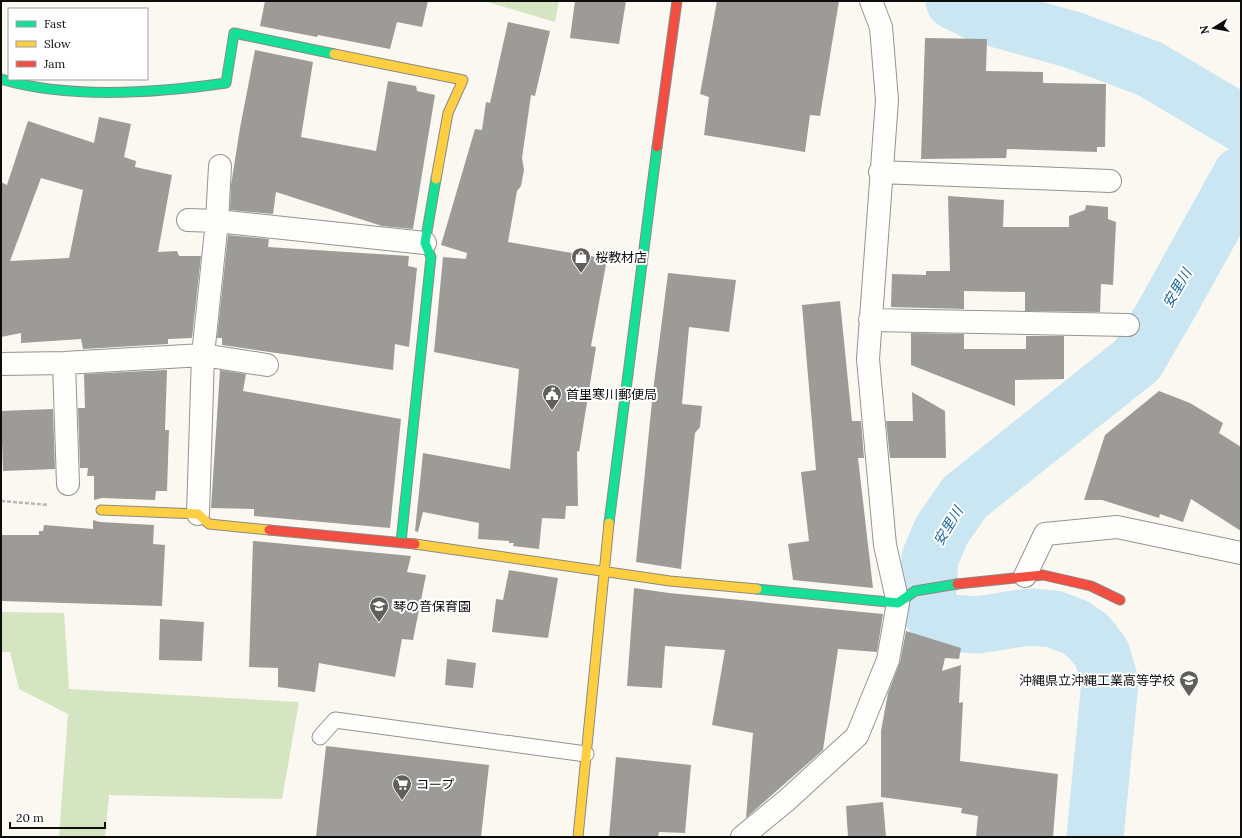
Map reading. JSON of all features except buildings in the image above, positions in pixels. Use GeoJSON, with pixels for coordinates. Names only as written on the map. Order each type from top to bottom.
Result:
{"type":"FeatureCollection","features":[{"type":"Feature","properties":{"kind":"street"},"geometry":{"type":"LineString","coordinates":[[578,837],[603,570],[671,36],[677,1]]}},
{"type":"Feature","properties":{"kind":"street"},"geometry":{"type":"LineString","coordinates":[[742,837],[787,800],[857,736],[888,660],[906,597],[885,545],[868,359],[880,172],[887,100],[881,27],[871,1]]}},
{"type":"Feature","properties":{"kind":"street"},"geometry":{"type":"LineString","coordinates":[[1,79],[16,84],[57,90],[138,92],[184,89],[226,83],[234,33],[463,80],[448,113],[425,243],[431,257],[401,542]]}},
{"type":"Feature","properties":{"kind":"street"},"geometry":{"type":"LineString","coordinates":[[198,514],[203,355],[220,166]]}},
{"type":"Feature","properties":{"kind":"street"},"geometry":{"type":"LineString","coordinates":[[880,172],[1110,181]]}},
{"type":"Feature","properties":{"kind":"street"},"geometry":{"type":"LineString","coordinates":[[188,220],[216,221],[425,243]]}},
{"type":"Feature","properties":{"kind":"street"},"geometry":{"type":"LineString","coordinates":[[870,320],[1128,325]]}},
{"type":"Feature","properties":{"kind":"street"},"geometry":{"type":"LineString","coordinates":[[1,364],[64,363],[203,355],[267,365]]}},
{"type":"Feature","properties":{"kind":"street"},"geometry":{"type":"LineString","coordinates":[[64,363],[68,484]]}},
{"type":"Feature","properties":{"kind":"street"},"geometry":{"type":"LineString","coordinates":[[102,510],[198,514],[209,524],[401,542],[603,570],[670,581],[906,597],[952,584],[1044,575],[1091,586],[1120,600]]}},
{"type":"Feature","properties":{"kind":"street"},"geometry":{"type":"LineString","coordinates":[[1025,576],[1045,534],[1117,528],[1241,554]]}},
{"type":"Feature","properties":{"kind":"lane"},"geometry":{"type":"LineString","coordinates":[[320,737],[335,720],[586,754]]}},
{"type":"Feature","properties":{"kind":"green space"},"geometry":{"type":"Polygon","coordinates":[[[484,1],[559,1],[555,22],[484,1]]]}},
{"type":"Feature","properties":{"kind":"green space"},"geometry":{"type":"Polygon","coordinates":[[[1,612],[64,613],[69,689],[299,702],[282,799],[109,795],[105,837],[59,837],[68,714],[19,689],[10,652],[1,652],[1,612]]]}},
{"type":"Feature","properties":{"kind":"waterway","name":"安里川"},"geometry":{"type":"LineString","coordinates":[[954,1],[980,14],[1073,40],[1150,69],[1241,123]]}},
{"type":"Feature","properties":{"kind":"waterway","name":"安里川"},"geometry":{"type":"LineString","coordinates":[[1095,837],[1110,682],[1102,654],[1089,637],[1075,627],[1054,619],[1029,617],[977,625],[950,623],[934,616],[927,606],[930,558],[942,530],[965,497],[1137,360],[1241,175]]}},
{"type":"Feature","properties":{"kind":"traffic: fast"},"geometry":{"type":"LineString","coordinates":[[1,79],[27,85],[83,92],[142,91],[199,87],[226,83],[234,33],[334,54]]}},
{"type":"Feature","properties":{"kind":"traffic: fast"},"geometry":{"type":"LineString","coordinates":[[609,523],[657,147]]}},
{"type":"Feature","properties":{"kind":"traffic: fast"},"geometry":{"type":"LineString","coordinates":[[401,542],[431,257],[425,243],[436,179]]}},
{"type":"Feature","properties":{"kind":"traffic: fast"},"geometry":{"type":"LineString","coordinates":[[757,589],[898,603],[915,591],[957,584]]}},
{"type":"Feature","properties":{"kind":"traffic: slow"},"geometry":{"type":"LineString","coordinates":[[334,54],[463,80],[448,113],[436,179]]}},
{"type":"Feature","properties":{"kind":"traffic: slow"},"geometry":{"type":"LineString","coordinates":[[101,510],[198,514],[209,524],[269,530]]}},
{"type":"Feature","properties":{"kind":"traffic: slow"},"geometry":{"type":"LineString","coordinates":[[578,837],[609,523]]}},
{"type":"Feature","properties":{"kind":"traffic: slow"},"geometry":{"type":"LineString","coordinates":[[415,544],[670,581],[757,589]]}},
{"type":"Feature","properties":{"kind":"traffic: jam"},"geometry":{"type":"LineString","coordinates":[[657,147],[677,1]]}},
{"type":"Feature","properties":{"kind":"traffic: jam"},"geometry":{"type":"LineString","coordinates":[[269,530],[415,544]]}},
{"type":"Feature","properties":{"kind":"traffic: jam"},"geometry":{"type":"LineString","coordinates":[[957,584],[1043,575],[1091,586],[1120,600]]}},
{"type":"Feature","properties":{"kind":"place","name":"桜教材店"},"geometry":{"type":"Point","coordinates":[581,274]}},
{"type":"Feature","properties":{"kind":"place","name":"首里寒川郵便局"},"geometry":{"type":"Point","coordinates":[552,411]}},
{"type":"Feature","properties":{"kind":"place","name":"琴の音保育園"},"geometry":{"type":"Point","coordinates":[379,623]}},
{"type":"Feature","properties":{"kind":"place","name":"沖縄県立沖縄工業高等学校"},"geometry":{"type":"Point","coordinates":[1189,697]}},
{"type":"Feature","properties":{"kind":"place","name":"コープ"},"geometry":{"type":"Point","coordinates":[402,801]}}]}
